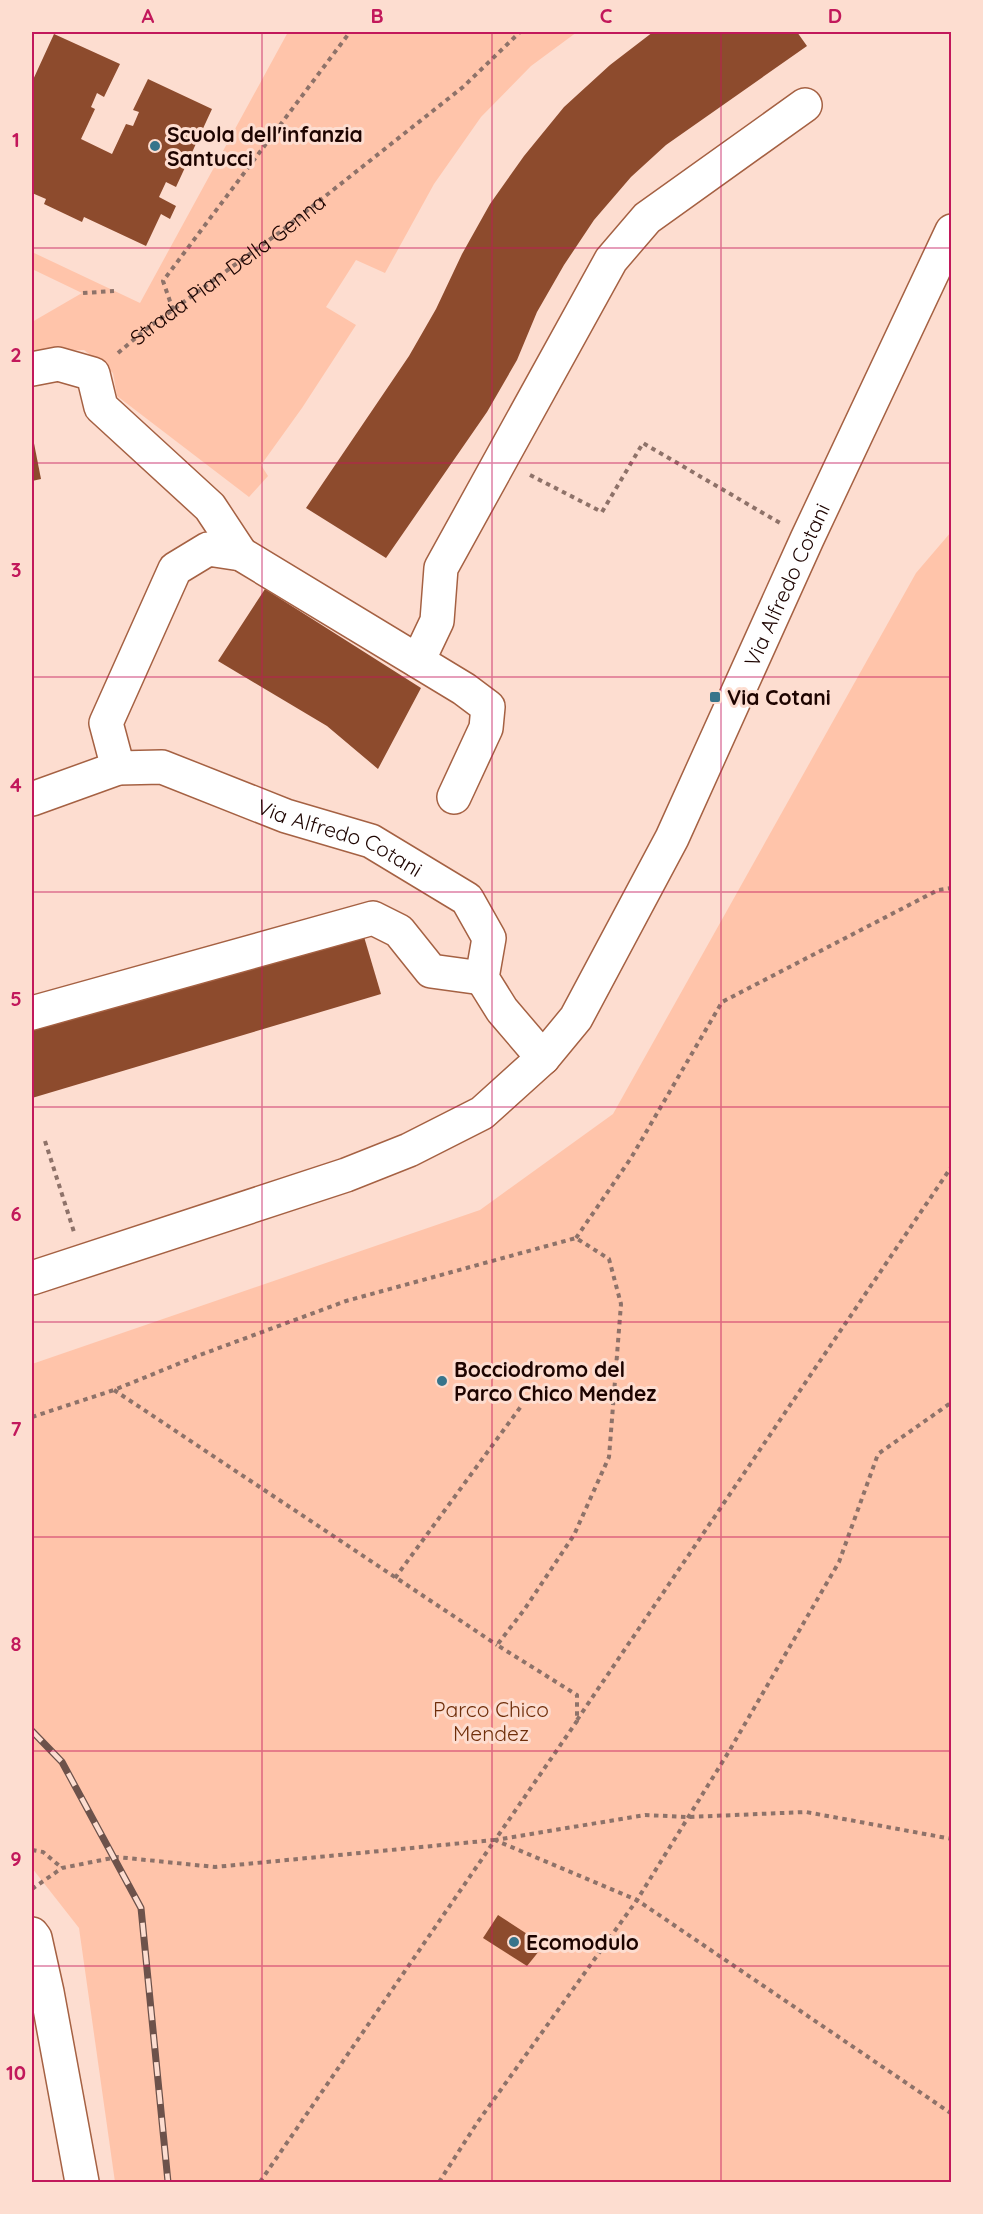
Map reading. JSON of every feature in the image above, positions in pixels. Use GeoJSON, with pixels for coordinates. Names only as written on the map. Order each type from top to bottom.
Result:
{"type":"FeatureCollection","features":[{"type":"Feature","properties":{"kind":"street"},"geometry":{"type":"LineString","coordinates":[[417,661],[437,621],[441,568],[611,260],[647,218],[805,105]]}},
{"type":"Feature","properties":{"kind":"street","name":"Via Alfredo Cotani"},"geometry":{"type":"LineString","coordinates":[[32,1278],[346,1175],[409,1150],[482,1113],[543,1058],[576,1018],[672,838],[807,539],[951,231]]}},
{"type":"Feature","properties":{"kind":"street"},"geometry":{"type":"LineString","coordinates":[[32,369],[58,364],[93,374],[101,408],[210,507],[241,554]]}},
{"type":"Feature","properties":{"kind":"street"},"geometry":{"type":"LineString","coordinates":[[118,768],[106,723],[176,569],[208,549],[241,554],[464,689],[488,707],[486,728],[454,797]]}},
{"type":"Feature","properties":{"kind":"street","name":"Via Alfredo Cotani"},"geometry":{"type":"LineString","coordinates":[[32,799],[118,768],[162,767],[286,816],[371,842],[467,899],[489,938],[482,978]]}},
{"type":"Feature","properties":{"kind":"street"},"geometry":{"type":"LineString","coordinates":[[32,1013],[373,918],[399,931],[431,971],[482,978],[502,1010],[543,1058]]}},
{"type":"Feature","properties":{"kind":"street"},"geometry":{"type":"LineString","coordinates":[[32,1934],[35,1938],[47,1992],[82,2182]]}},
{"type":"Feature","properties":{"kind":"path"},"geometry":{"type":"LineString","coordinates":[[173,310],[163,281],[350,32]]}},
{"type":"Feature","properties":{"kind":"path","name":"Strada Pian Della Genna"},"geometry":{"type":"LineString","coordinates":[[93,374],[145,330],[280,232],[454,94],[520,32]]}},
{"type":"Feature","properties":{"kind":"path"},"geometry":{"type":"LineString","coordinates":[[83,293],[114,291]]}},
{"type":"Feature","properties":{"kind":"path"},"geometry":{"type":"LineString","coordinates":[[500,460],[602,512],[643,443],[779,523]]}},
{"type":"Feature","properties":{"kind":"path"},"geometry":{"type":"LineString","coordinates":[[32,1417],[114,1390],[346,1300],[576,1239],[631,1158],[722,1002],[938,890],[951,888]]}},
{"type":"Feature","properties":{"kind":"path"},"geometry":{"type":"LineString","coordinates":[[45,1141],[74,1235]]}},
{"type":"Feature","properties":{"kind":"path"},"geometry":{"type":"LineString","coordinates":[[260,2182],[577,1721],[951,1166]]}},
{"type":"Feature","properties":{"kind":"path"},"geometry":{"type":"LineString","coordinates":[[497,1645],[524,1610],[574,1534],[609,1456],[621,1304],[609,1260],[576,1239]]}},
{"type":"Feature","properties":{"kind":"path"},"geometry":{"type":"LineString","coordinates":[[114,1390],[395,1578],[577,1695],[577,1721]]}},
{"type":"Feature","properties":{"kind":"path"},"geometry":{"type":"LineString","coordinates":[[439,2182],[477,2123],[637,1900],[728,1753],[839,1562],[878,1454],[951,1402]]}},
{"type":"Feature","properties":{"kind":"path"},"geometry":{"type":"LineString","coordinates":[[395,1578],[522,1405]]}},
{"type":"Feature","properties":{"kind":"path"},"geometry":{"type":"LineString","coordinates":[[32,1889],[62,1868],[117,1857],[215,1867],[495,1839],[645,1815],[688,1817],[806,1812],[951,1839]]}},
{"type":"Feature","properties":{"kind":"path"},"geometry":{"type":"LineString","coordinates":[[495,1839],[637,1900],[951,2114]]}},
{"type":"Feature","properties":{"kind":"path"},"geometry":{"type":"LineString","coordinates":[[32,1850],[43,1852],[62,1868]]}},
{"type":"Feature","properties":{"kind":"green space"},"geometry":{"type":"Polygon","coordinates":[[[288,32],[577,32],[531,66],[481,117],[434,184],[385,273],[356,260],[326,307],[356,325],[302,408],[261,465],[268,476],[249,497],[117,396],[113,373],[84,350],[60,350],[32,355],[32,322],[82,293],[32,269],[32,252],[140,303],[288,32]]]}},
{"type":"Feature","properties":{"kind":"green space","name":"Parco Chico Mendez"},"geometry":{"type":"Polygon","coordinates":[[[951,532],[951,2182],[115,2182],[79,1928],[32,1868],[32,1364],[480,1210],[613,1114],[916,573],[951,532]]]}},
{"type":"Feature","properties":{"kind":"building"},"geometry":{"type":"Polygon","coordinates":[[[653,32],[797,32],[807,46],[666,145],[631,177],[594,220],[564,265],[537,312],[517,360],[487,412],[386,558],[306,508],[409,356],[490,204],[524,156],[564,107],[610,65],[653,32]]]}},
{"type":"Feature","properties":{"kind":"building","name":"Scuola dell'infanzia Santucci"},"geometry":{"type":"Polygon","coordinates":[[[54,34],[120,64],[104,97],[97,93],[91,107],[95,109],[81,139],[112,154],[126,124],[133,126],[139,112],[133,110],[148,79],[212,109],[176,187],[166,182],[159,197],[176,206],[170,219],[161,214],[146,246],[84,217],[82,222],[44,204],[46,199],[32,193],[32,82],[54,34]]]}},
{"type":"Feature","properties":{"kind":"building"},"geometry":{"type":"Polygon","coordinates":[[[32,433],[41,479],[32,481],[32,433]]]}},
{"type":"Feature","properties":{"kind":"building"},"geometry":{"type":"Polygon","coordinates":[[[265,589],[421,688],[378,769],[327,726],[218,661],[265,589]]]}},
{"type":"Feature","properties":{"kind":"building"},"geometry":{"type":"Polygon","coordinates":[[[362,930],[381,994],[32,1098],[32,1029],[362,930]]]}},
{"type":"Feature","properties":{"kind":"building","name":"Ecomodulo"},"geometry":{"type":"Polygon","coordinates":[[[498,1915],[544,1945],[527,1966],[483,1938],[498,1915]]]}},
{"type":"Feature","properties":{"kind":"railway"},"geometry":{"type":"LineString","coordinates":[[32,1731],[62,1762],[141,1908],[168,2182]]}},
{"type":"Feature","properties":{"kind":"place","name":"Scuola dell'infanzia Santucci"},"geometry":{"type":"Point","coordinates":[155,146]}},
{"type":"Feature","properties":{"kind":"place","name":"Via Cotani"},"geometry":{"type":"Point","coordinates":[715,697]}},
{"type":"Feature","properties":{"kind":"place","name":"Bocciodromo del Parco Chico Mendez"},"geometry":{"type":"Point","coordinates":[442,1381]}},
{"type":"Feature","properties":{"kind":"place","name":"Ecomodulo"},"geometry":{"type":"Point","coordinates":[514,1942]}}]}
